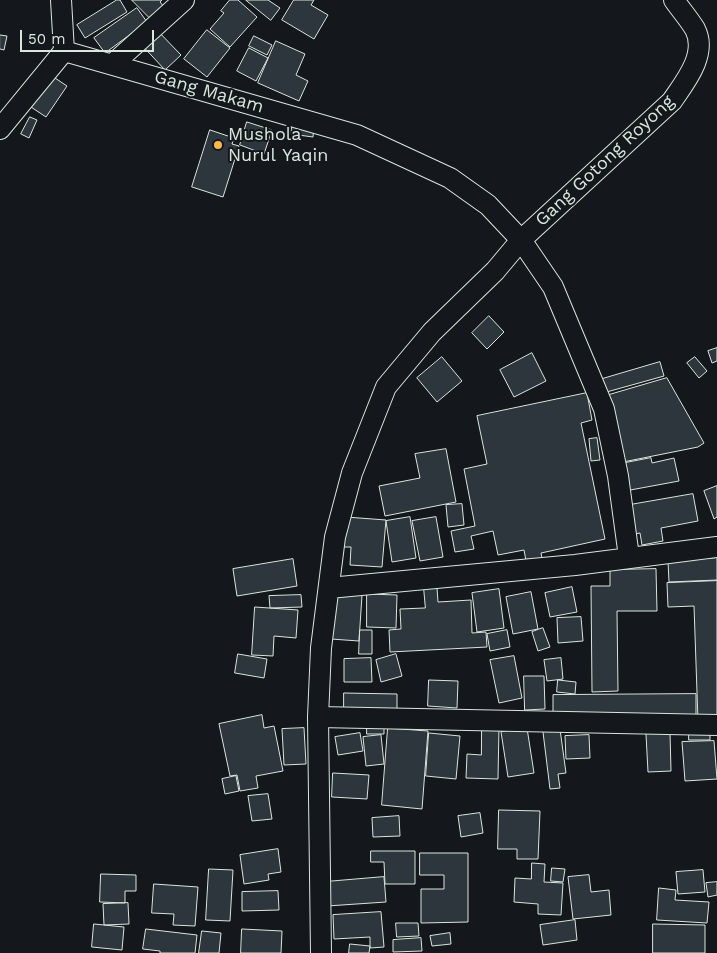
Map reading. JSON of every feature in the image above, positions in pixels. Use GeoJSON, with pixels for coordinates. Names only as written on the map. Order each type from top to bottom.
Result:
{"type":"FeatureCollection","features":[{"type":"Feature","properties":{"kind":"street"},"geometry":{"type":"LineString","coordinates":[[0,129],[64,51],[60,0]]}},
{"type":"Feature","properties":{"kind":"street"},"geometry":{"type":"LineString","coordinates":[[113,64],[184,0]]}},
{"type":"Feature","properties":{"kind":"street","name":"Gang Gotong Royong"},"geometry":{"type":"LineString","coordinates":[[321,953],[318,717],[321,648],[335,537],[352,473],[386,387],[432,332],[495,271],[522,240],[628,144],[672,101],[691,73],[698,55],[696,31],[674,0]]}},
{"type":"Feature","properties":{"kind":"street","name":"Gang Makam"},"geometry":{"type":"LineString","coordinates":[[64,51],[364,138],[450,178],[488,205],[522,240],[553,287],[604,409],[618,476],[630,557]]}},
{"type":"Feature","properties":{"kind":"street"},"geometry":{"type":"LineString","coordinates":[[329,588],[717,547]]}},
{"type":"Feature","properties":{"kind":"street"},"geometry":{"type":"LineString","coordinates":[[318,717],[717,725]]}},
{"type":"Feature","properties":{"kind":"building"},"geometry":{"type":"Polygon","coordinates":[[[117,0],[120,0],[127,12],[85,38],[77,25],[117,0]]]}},
{"type":"Feature","properties":{"kind":"building"},"geometry":{"type":"Polygon","coordinates":[[[132,0],[162,0],[160,2],[165,8],[152,20],[132,0]]]}},
{"type":"Feature","properties":{"kind":"building"},"geometry":{"type":"Polygon","coordinates":[[[230,0],[238,0],[257,17],[230,47],[210,29],[224,13],[221,11],[230,0]]]}},
{"type":"Feature","properties":{"kind":"building"},"geometry":{"type":"Polygon","coordinates":[[[246,0],[268,0],[280,8],[271,20],[246,0]]]}},
{"type":"Feature","properties":{"kind":"building"},"geometry":{"type":"Polygon","coordinates":[[[294,0],[314,0],[311,5],[328,15],[314,39],[282,20],[294,0]]]}},
{"type":"Feature","properties":{"kind":"building"},"geometry":{"type":"Polygon","coordinates":[[[137,8],[147,22],[105,53],[94,38],[137,8]]]}},
{"type":"Feature","properties":{"kind":"building"},"geometry":{"type":"Polygon","coordinates":[[[154,27],[181,55],[165,70],[139,42],[154,27]]]}},
{"type":"Feature","properties":{"kind":"building"},"geometry":{"type":"Polygon","coordinates":[[[207,30],[230,48],[207,77],[184,59],[207,30]]]}},
{"type":"Feature","properties":{"kind":"building"},"geometry":{"type":"Polygon","coordinates":[[[0,35],[7,36],[4,50],[0,49],[0,35]]]}},
{"type":"Feature","properties":{"kind":"building"},"geometry":{"type":"Polygon","coordinates":[[[254,36],[272,45],[267,55],[249,46],[254,36]]]}},
{"type":"Feature","properties":{"kind":"building"},"geometry":{"type":"Polygon","coordinates":[[[276,41],[305,54],[296,75],[308,81],[299,101],[258,83],[276,41]]]}},
{"type":"Feature","properties":{"kind":"building"},"geometry":{"type":"Polygon","coordinates":[[[249,48],[268,58],[256,81],[237,71],[249,48]]]}},
{"type":"Feature","properties":{"kind":"building"},"geometry":{"type":"Polygon","coordinates":[[[52,76],[67,86],[46,117],[31,107],[52,76]]]}},
{"type":"Feature","properties":{"kind":"building"},"geometry":{"type":"Polygon","coordinates":[[[30,117],[37,120],[29,138],[21,134],[30,117]]]}},
{"type":"Feature","properties":{"kind":"building"},"geometry":{"type":"Polygon","coordinates":[[[293,121],[314,124],[313,137],[291,134],[293,121]]]}},
{"type":"Feature","properties":{"kind":"building"},"geometry":{"type":"Polygon","coordinates":[[[247,122],[272,130],[264,154],[240,145],[247,122]]]}},
{"type":"Feature","properties":{"kind":"building"},"geometry":{"type":"Polygon","coordinates":[[[210,130],[234,138],[232,144],[239,146],[223,197],[192,187],[210,130]]]}},
{"type":"Feature","properties":{"kind":"building"},"geometry":{"type":"Polygon","coordinates":[[[489,316],[504,332],[487,349],[472,333],[489,316]]]}},
{"type":"Feature","properties":{"kind":"building"},"geometry":{"type":"Polygon","coordinates":[[[717,348],[717,361],[712,363],[708,351],[717,348]]]}},
{"type":"Feature","properties":{"kind":"building"},"geometry":{"type":"Polygon","coordinates":[[[532,353],[546,381],[514,397],[500,370],[532,353]]]}},
{"type":"Feature","properties":{"kind":"building"},"geometry":{"type":"Polygon","coordinates":[[[442,357],[462,381],[437,402],[417,378],[442,357]]]}},
{"type":"Feature","properties":{"kind":"building"},"geometry":{"type":"Polygon","coordinates":[[[695,357],[707,371],[699,378],[687,363],[695,357]]]}},
{"type":"Feature","properties":{"kind":"building"},"geometry":{"type":"Polygon","coordinates":[[[660,362],[664,376],[603,393],[599,380],[660,362]]]}},
{"type":"Feature","properties":{"kind":"building"},"geometry":{"type":"Polygon","coordinates":[[[667,378],[704,443],[698,447],[623,462],[609,395],[667,378]]]}},
{"type":"Feature","properties":{"kind":"building"},"geometry":{"type":"Polygon","coordinates":[[[587,393],[592,420],[581,423],[605,539],[541,553],[543,563],[527,566],[524,550],[498,555],[493,531],[471,536],[474,549],[455,552],[451,531],[475,526],[464,469],[487,464],[477,416],[587,393]]]}},
{"type":"Feature","properties":{"kind":"building"},"geometry":{"type":"Polygon","coordinates":[[[597,438],[600,460],[591,461],[589,439],[597,438]]]}},
{"type":"Feature","properties":{"kind":"building"},"geometry":{"type":"Polygon","coordinates":[[[446,449],[456,502],[385,516],[379,486],[420,478],[415,454],[446,449]]]}},
{"type":"Feature","properties":{"kind":"building"},"geometry":{"type":"Polygon","coordinates":[[[651,458],[652,463],[674,458],[679,481],[625,491],[620,464],[651,458]]]}},
{"type":"Feature","properties":{"kind":"building"},"geometry":{"type":"Polygon","coordinates":[[[717,486],[717,517],[714,519],[704,491],[717,486]]]}},
{"type":"Feature","properties":{"kind":"building"},"geometry":{"type":"Polygon","coordinates":[[[693,494],[698,521],[661,528],[663,541],[642,545],[640,533],[629,535],[624,506],[693,494]]]}},
{"type":"Feature","properties":{"kind":"building"},"geometry":{"type":"Polygon","coordinates":[[[462,504],[464,525],[448,527],[446,505],[462,504]]]}},
{"type":"Feature","properties":{"kind":"building"},"geometry":{"type":"Polygon","coordinates":[[[346,517],[386,520],[382,567],[350,565],[351,547],[344,547],[346,517]]]}},
{"type":"Feature","properties":{"kind":"building"},"geometry":{"type":"Polygon","coordinates":[[[410,517],[416,558],[392,562],[386,521],[410,517]]]}},
{"type":"Feature","properties":{"kind":"building"},"geometry":{"type":"Polygon","coordinates":[[[436,517],[443,557],[420,561],[412,521],[436,517]]]}},
{"type":"Feature","properties":{"kind":"building"},"geometry":{"type":"Polygon","coordinates":[[[717,558],[717,580],[669,582],[668,561],[717,558]]]}},
{"type":"Feature","properties":{"kind":"building"},"geometry":{"type":"Polygon","coordinates":[[[293,559],[297,586],[237,596],[233,569],[293,559]]]}},
{"type":"Feature","properties":{"kind":"building"},"geometry":{"type":"Polygon","coordinates":[[[656,569],[657,611],[617,611],[618,691],[592,692],[591,586],[610,586],[610,570],[656,569]]]}},
{"type":"Feature","properties":{"kind":"building"},"geometry":{"type":"Polygon","coordinates":[[[717,581],[717,721],[698,721],[694,606],[668,607],[667,583],[717,581]]]}},
{"type":"Feature","properties":{"kind":"building"},"geometry":{"type":"Polygon","coordinates":[[[572,587],[577,612],[550,617],[545,593],[572,587]]]}},
{"type":"Feature","properties":{"kind":"building"},"geometry":{"type":"Polygon","coordinates":[[[424,588],[437,588],[438,602],[471,600],[472,633],[486,632],[487,647],[390,652],[389,630],[401,629],[400,609],[425,608],[424,588]]]}},
{"type":"Feature","properties":{"kind":"building"},"geometry":{"type":"Polygon","coordinates":[[[499,589],[504,628],[477,632],[472,593],[499,589]]]}},
{"type":"Feature","properties":{"kind":"building"},"geometry":{"type":"Polygon","coordinates":[[[531,592],[538,629],[513,634],[506,597],[531,592]]]}},
{"type":"Feature","properties":{"kind":"building"},"geometry":{"type":"Polygon","coordinates":[[[333,593],[362,595],[359,641],[331,639],[333,593]]]}},
{"type":"Feature","properties":{"kind":"building"},"geometry":{"type":"Polygon","coordinates":[[[367,594],[397,595],[396,628],[367,627],[367,594]]]}},
{"type":"Feature","properties":{"kind":"building"},"geometry":{"type":"Polygon","coordinates":[[[301,595],[302,607],[270,608],[269,596],[301,595]]]}},
{"type":"Feature","properties":{"kind":"building"},"geometry":{"type":"Polygon","coordinates":[[[255,607],[298,610],[296,638],[274,636],[273,656],[252,655],[255,607]]]}},
{"type":"Feature","properties":{"kind":"building"},"geometry":{"type":"Polygon","coordinates":[[[581,617],[583,641],[558,643],[557,618],[581,617]]]}},
{"type":"Feature","properties":{"kind":"building"},"geometry":{"type":"Polygon","coordinates":[[[543,628],[550,647],[538,651],[532,632],[543,628]]]}},
{"type":"Feature","properties":{"kind":"building"},"geometry":{"type":"Polygon","coordinates":[[[360,630],[372,630],[372,654],[359,654],[360,630]]]}},
{"type":"Feature","properties":{"kind":"building"},"geometry":{"type":"Polygon","coordinates":[[[507,630],[510,647],[490,651],[487,634],[507,630]]]}},
{"type":"Feature","properties":{"kind":"building"},"geometry":{"type":"Polygon","coordinates":[[[238,654],[267,659],[264,678],[235,673],[238,654]]]}},
{"type":"Feature","properties":{"kind":"building"},"geometry":{"type":"Polygon","coordinates":[[[396,654],[402,676],[381,682],[376,660],[396,654]]]}},
{"type":"Feature","properties":{"kind":"building"},"geometry":{"type":"Polygon","coordinates":[[[514,656],[522,698],[499,703],[490,660],[514,656]]]}},
{"type":"Feature","properties":{"kind":"building"},"geometry":{"type":"Polygon","coordinates":[[[371,658],[372,682],[344,682],[344,659],[371,658]]]}},
{"type":"Feature","properties":{"kind":"building"},"geometry":{"type":"Polygon","coordinates":[[[561,658],[563,679],[547,681],[544,660],[561,658]]]}},
{"type":"Feature","properties":{"kind":"building"},"geometry":{"type":"Polygon","coordinates":[[[524,676],[544,676],[545,709],[525,710],[524,676]]]}},
{"type":"Feature","properties":{"kind":"building"},"geometry":{"type":"Polygon","coordinates":[[[429,680],[458,681],[457,708],[428,706],[429,680]]]}},
{"type":"Feature","properties":{"kind":"building"},"geometry":{"type":"Polygon","coordinates":[[[558,680],[576,682],[575,694],[557,692],[558,680]]]}},
{"type":"Feature","properties":{"kind":"building"},"geometry":{"type":"Polygon","coordinates":[[[344,693],[397,694],[397,715],[344,714],[344,693]]]}},
{"type":"Feature","properties":{"kind":"building"},"geometry":{"type":"Polygon","coordinates":[[[696,694],[696,716],[553,717],[553,695],[696,694]]]}},
{"type":"Feature","properties":{"kind":"building"},"geometry":{"type":"Polygon","coordinates":[[[262,715],[264,728],[274,726],[283,771],[256,776],[258,788],[240,791],[237,775],[230,776],[219,724],[262,715]]]}},
{"type":"Feature","properties":{"kind":"building"},"geometry":{"type":"Polygon","coordinates":[[[367,724],[384,724],[384,734],[367,734],[367,724]]]}},
{"type":"Feature","properties":{"kind":"building"},"geometry":{"type":"Polygon","coordinates":[[[482,725],[499,726],[498,779],[466,778],[467,754],[481,755],[482,725]]]}},
{"type":"Feature","properties":{"kind":"building"},"geometry":{"type":"Polygon","coordinates":[[[304,728],[306,764],[284,765],[282,729],[304,728]]]}},
{"type":"Feature","properties":{"kind":"building"},"geometry":{"type":"Polygon","coordinates":[[[388,728],[428,731],[422,809],[382,805],[388,728]]]}},
{"type":"Feature","properties":{"kind":"building"},"geometry":{"type":"Polygon","coordinates":[[[527,728],[534,773],[508,777],[501,732],[527,728]]]}},
{"type":"Feature","properties":{"kind":"building"},"geometry":{"type":"Polygon","coordinates":[[[689,728],[710,728],[710,740],[689,740],[689,728]]]}},
{"type":"Feature","properties":{"kind":"building"},"geometry":{"type":"Polygon","coordinates":[[[560,729],[566,773],[558,774],[560,788],[550,789],[543,732],[560,729]]]}},
{"type":"Feature","properties":{"kind":"building"},"geometry":{"type":"Polygon","coordinates":[[[360,733],[363,751],[338,755],[335,737],[360,733]]]}},
{"type":"Feature","properties":{"kind":"building"},"geometry":{"type":"Polygon","coordinates":[[[429,733],[460,736],[456,779],[426,776],[429,733]]]}},
{"type":"Feature","properties":{"kind":"building"},"geometry":{"type":"Polygon","coordinates":[[[670,733],[671,771],[648,772],[646,734],[670,733]]]}},
{"type":"Feature","properties":{"kind":"building"},"geometry":{"type":"Polygon","coordinates":[[[381,735],[384,764],[366,766],[363,737],[381,735]]]}},
{"type":"Feature","properties":{"kind":"building"},"geometry":{"type":"Polygon","coordinates":[[[589,735],[590,758],[566,759],[565,736],[589,735]]]}},
{"type":"Feature","properties":{"kind":"building"},"geometry":{"type":"Polygon","coordinates":[[[714,741],[717,779],[685,781],[682,742],[714,741]]]}},
{"type":"Feature","properties":{"kind":"building"},"geometry":{"type":"Polygon","coordinates":[[[333,773],[369,775],[367,799],[332,797],[333,773]]]}},
{"type":"Feature","properties":{"kind":"building"},"geometry":{"type":"Polygon","coordinates":[[[236,776],[239,791],[225,794],[222,779],[236,776]]]}},
{"type":"Feature","properties":{"kind":"building"},"geometry":{"type":"Polygon","coordinates":[[[268,794],[272,819],[252,821],[248,796],[268,794]]]}},
{"type":"Feature","properties":{"kind":"building"},"geometry":{"type":"Polygon","coordinates":[[[499,810],[540,811],[538,859],[517,859],[517,849],[498,849],[499,810]]]}},
{"type":"Feature","properties":{"kind":"building"},"geometry":{"type":"Polygon","coordinates":[[[480,813],[483,833],[461,837],[458,816],[480,813]]]}},
{"type":"Feature","properties":{"kind":"building"},"geometry":{"type":"Polygon","coordinates":[[[399,816],[400,836],[373,837],[372,818],[399,816]]]}},
{"type":"Feature","properties":{"kind":"building"},"geometry":{"type":"Polygon","coordinates":[[[278,849],[281,872],[268,874],[269,880],[244,884],[240,855],[278,849]]]}},
{"type":"Feature","properties":{"kind":"building"},"geometry":{"type":"Polygon","coordinates":[[[371,851],[415,851],[415,884],[385,884],[384,862],[371,862],[371,851]]]}},
{"type":"Feature","properties":{"kind":"building"},"geometry":{"type":"Polygon","coordinates":[[[420,853],[468,853],[468,922],[421,923],[421,889],[444,889],[444,875],[420,875],[420,853]]]}},
{"type":"Feature","properties":{"kind":"building"},"geometry":{"type":"Polygon","coordinates":[[[532,863],[545,864],[544,882],[563,883],[561,915],[538,914],[538,904],[514,902],[515,878],[531,879],[532,863]]]}},
{"type":"Feature","properties":{"kind":"building"},"geometry":{"type":"Polygon","coordinates":[[[552,868],[565,869],[563,882],[551,881],[552,868]]]}},
{"type":"Feature","properties":{"kind":"building"},"geometry":{"type":"Polygon","coordinates":[[[209,869],[233,870],[230,921],[206,920],[209,869]]]}},
{"type":"Feature","properties":{"kind":"building"},"geometry":{"type":"Polygon","coordinates":[[[703,870],[705,892],[678,894],[676,872],[703,870]]]}},
{"type":"Feature","properties":{"kind":"building"},"geometry":{"type":"Polygon","coordinates":[[[101,874],[136,875],[136,891],[125,891],[125,903],[100,902],[101,874]]]}},
{"type":"Feature","properties":{"kind":"building"},"geometry":{"type":"Polygon","coordinates":[[[589,875],[591,892],[609,890],[611,915],[573,919],[568,877],[589,875]]]}},
{"type":"Feature","properties":{"kind":"building"},"geometry":{"type":"Polygon","coordinates":[[[384,877],[386,902],[327,906],[325,882],[384,877]]]}},
{"type":"Feature","properties":{"kind":"building"},"geometry":{"type":"Polygon","coordinates":[[[717,882],[717,895],[708,897],[706,883],[717,882]]]}},
{"type":"Feature","properties":{"kind":"building"},"geometry":{"type":"Polygon","coordinates":[[[154,884],[198,887],[195,926],[173,925],[174,914],[152,913],[154,884]]]}},
{"type":"Feature","properties":{"kind":"building"},"geometry":{"type":"Polygon","coordinates":[[[659,888],[676,890],[675,900],[709,902],[707,923],[657,920],[659,888]]]}},
{"type":"Feature","properties":{"kind":"building"},"geometry":{"type":"Polygon","coordinates":[[[278,891],[279,910],[242,911],[242,892],[278,891]]]}},
{"type":"Feature","properties":{"kind":"building"},"geometry":{"type":"Polygon","coordinates":[[[128,903],[129,924],[104,925],[103,904],[128,903]]]}},
{"type":"Feature","properties":{"kind":"building"},"geometry":{"type":"Polygon","coordinates":[[[381,912],[384,947],[370,948],[370,937],[334,939],[333,915],[381,912]]]}},
{"type":"Feature","properties":{"kind":"building"},"geometry":{"type":"Polygon","coordinates":[[[575,920],[577,940],[543,945],[540,925],[575,920]]]}},
{"type":"Feature","properties":{"kind":"building"},"geometry":{"type":"Polygon","coordinates":[[[396,923],[418,923],[419,936],[397,937],[396,923]]]}},
{"type":"Feature","properties":{"kind":"building"},"geometry":{"type":"Polygon","coordinates":[[[94,924],[124,927],[122,950],[92,947],[94,924]]]}},
{"type":"Feature","properties":{"kind":"building"},"geometry":{"type":"Polygon","coordinates":[[[653,924],[705,925],[705,953],[653,953],[653,924]]]}},
{"type":"Feature","properties":{"kind":"building"},"geometry":{"type":"Polygon","coordinates":[[[146,929],[197,935],[195,953],[160,953],[160,951],[143,949],[146,929]]]}},
{"type":"Feature","properties":{"kind":"building"},"geometry":{"type":"Polygon","coordinates":[[[242,929],[282,931],[281,953],[241,953],[242,929]]]}},
{"type":"Feature","properties":{"kind":"building"},"geometry":{"type":"Polygon","coordinates":[[[202,931],[221,933],[219,953],[199,953],[202,931]]]}},
{"type":"Feature","properties":{"kind":"building"},"geometry":{"type":"Polygon","coordinates":[[[450,933],[451,944],[432,946],[430,936],[450,933]]]}},
{"type":"Feature","properties":{"kind":"building"},"geometry":{"type":"Polygon","coordinates":[[[421,938],[422,951],[393,952],[393,940],[421,938]]]}},
{"type":"Feature","properties":{"kind":"building"},"geometry":{"type":"Polygon","coordinates":[[[350,944],[370,946],[369,953],[349,953],[350,944]]]}},
{"type":"Feature","properties":{"kind":"place","name":"Mushola Nurul Yaqin"},"geometry":{"type":"Point","coordinates":[218,145]}}]}
